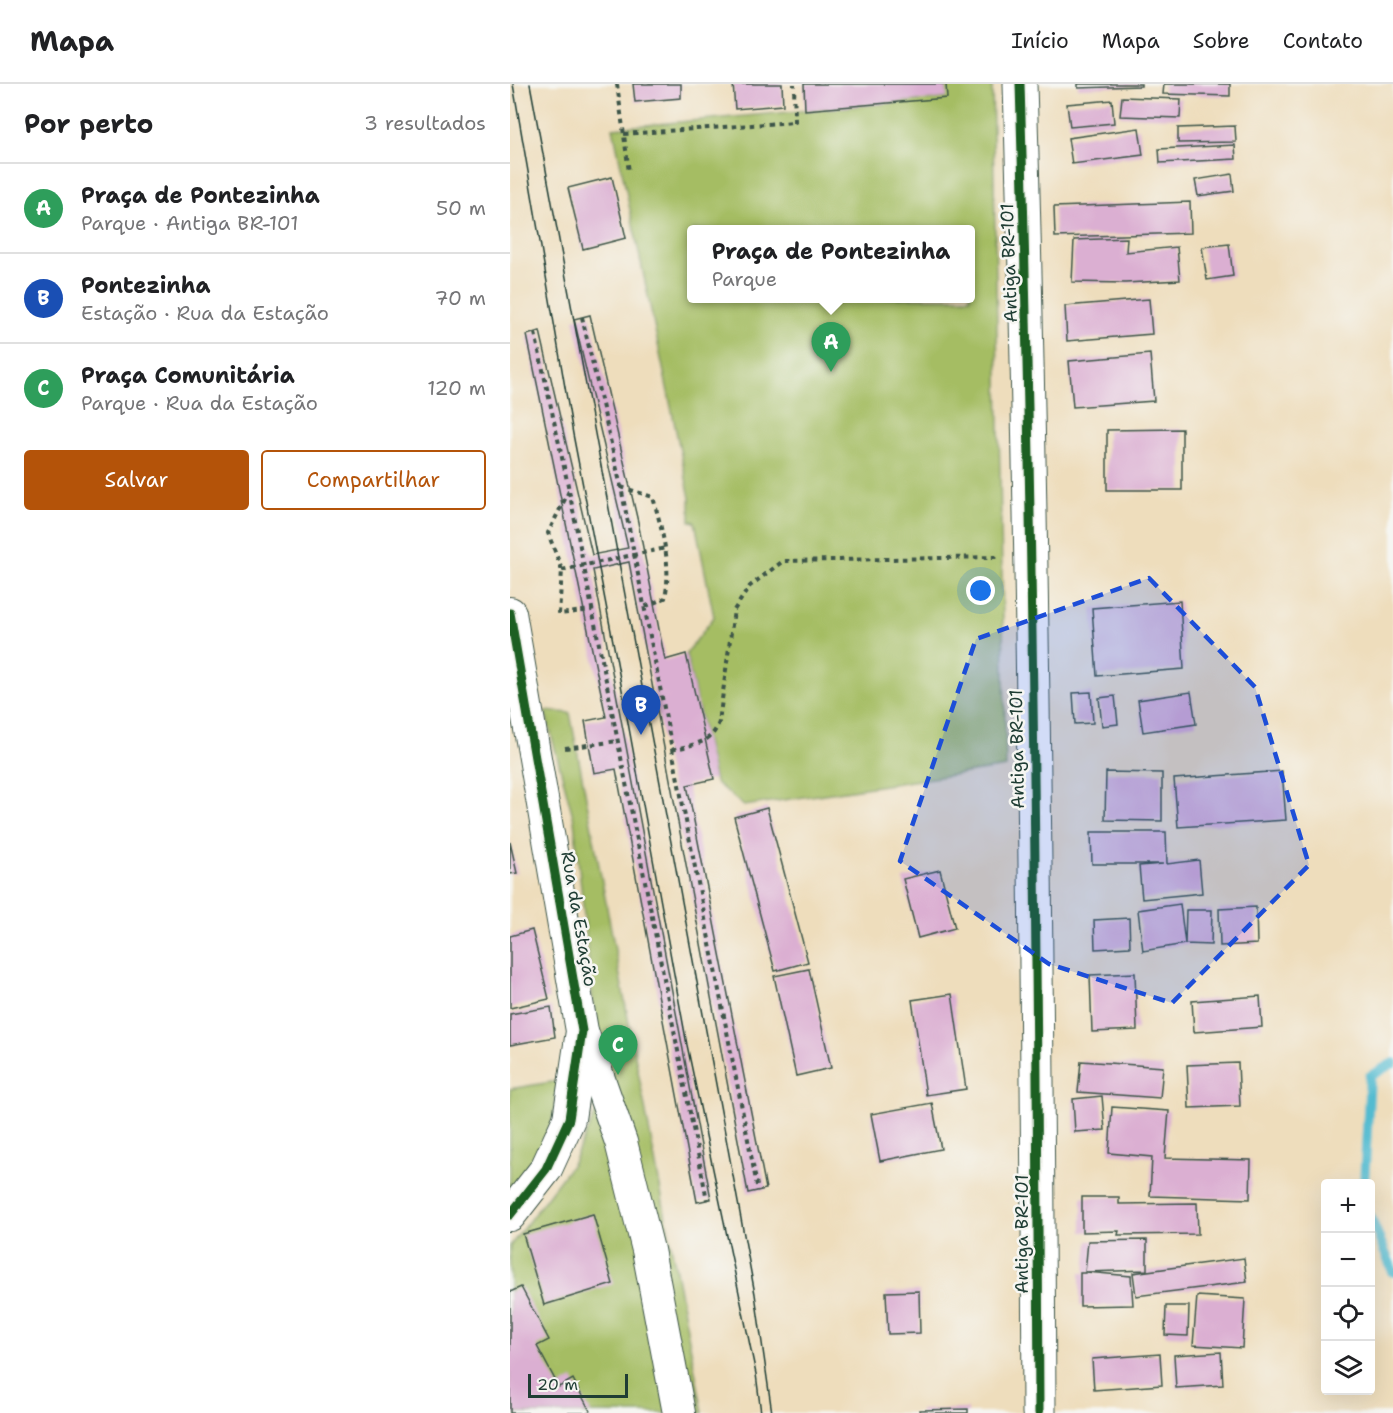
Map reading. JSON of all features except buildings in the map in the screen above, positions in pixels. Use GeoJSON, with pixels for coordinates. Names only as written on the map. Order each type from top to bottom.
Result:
{"type":"FeatureCollection","features":[{"type":"Feature","properties":{"kind":"main road","name":"Antiga BR-101"},"geometry":{"type":"LineString","coordinates":[[1020,84],[1031,556],[1037,1001],[1039,1413]]}},
{"type":"Feature","properties":{"kind":"street","name":"Rua da Estação"},"geometry":{"type":"LineString","coordinates":[[510,613],[582,1031],[569,1119],[546,1169],[510,1215]]}},
{"type":"Feature","properties":{"kind":"street"},"geometry":{"type":"LineString","coordinates":[[582,1031],[621,1142],[648,1250],[679,1413]]}},
{"type":"Feature","properties":{"kind":"path"},"geometry":{"type":"LineString","coordinates":[[617,84],[629,172]]}},
{"type":"Feature","properties":{"kind":"path"},"geometry":{"type":"LineString","coordinates":[[624,134],[795,122],[794,84]]}},
{"type":"Feature","properties":{"kind":"path"},"geometry":{"type":"LineString","coordinates":[[582,317],[621,487],[758,1191]]}},
{"type":"Feature","properties":{"kind":"path"},"geometry":{"type":"LineString","coordinates":[[535,333],[569,490],[707,1200]]}},
{"type":"Feature","properties":{"kind":"path"},"geometry":{"type":"LineString","coordinates":[[621,487],[653,497],[666,548],[669,580],[665,598],[644,607]]}},
{"type":"Feature","properties":{"kind":"path"},"geometry":{"type":"LineString","coordinates":[[569,490],[548,533],[562,570],[559,614],[592,610]]}},
{"type":"Feature","properties":{"kind":"path"},"geometry":{"type":"LineString","coordinates":[[562,570],[666,548]]}},
{"type":"Feature","properties":{"kind":"path"},"geometry":{"type":"LineString","coordinates":[[672,750],[705,741],[715,734],[719,722],[734,610],[750,586],[783,561],[1031,556]]}},
{"type":"Feature","properties":{"kind":"path"},"geometry":{"type":"LineString","coordinates":[[534,753],[618,741]]}},
{"type":"Feature","properties":{"kind":"highlighted area"},"geometry":{"type":"Polygon","coordinates":[[[1149,578],[1255,687],[1309,865],[1172,1003],[1049,964],[900,861],[976,639],[1149,578]]]}},
{"type":"Feature","properties":{"kind":"green space"},"geometry":{"type":"Polygon","coordinates":[[[946,84],[992,84],[1006,767],[744,806],[715,782],[686,654],[714,617],[695,522],[690,521],[690,498],[613,128],[946,98],[946,84]]]}},
{"type":"Feature","properties":{"kind":"green space"},"geometry":{"type":"Polygon","coordinates":[[[545,711],[570,713],[703,1413],[510,1413],[510,1246],[572,1164],[597,1110],[597,1040],[574,820],[545,711]]]}},
{"type":"Feature","properties":{"kind":"green space"},"geometry":{"type":"Polygon","coordinates":[[[558,1081],[552,1123],[527,1174],[510,1191],[510,1089],[558,1081]]]}},
{"type":"Feature","properties":{"kind":"waterway"},"geometry":{"type":"LineString","coordinates":[[1364,1179],[1370,1076],[1393,1063]]}},
{"type":"Feature","properties":{"kind":"waterway"},"geometry":{"type":"LineString","coordinates":[[1375,1228],[1393,1272]]}},
{"type":"Feature","properties":{"kind":"tram line"},"geometry":{"type":"LineString","coordinates":[[513,84],[573,434],[687,1045],[756,1374],[761,1413]]}},
{"type":"Feature","properties":{"kind":"tram line"},"geometry":{"type":"LineString","coordinates":[[530,84],[755,1294],[772,1413]]}},
{"type":"Feature","properties":{"kind":"cycle path"},"geometry":{"type":"LineString","coordinates":[[1020,84],[1034,748],[1039,1413]]}},
{"type":"Feature","properties":{"kind":"cycle path"},"geometry":{"type":"LineString","coordinates":[[510,613],[582,1031],[569,1119],[546,1169],[510,1215]]}},
{"type":"Feature","properties":{"kind":"place","name":"Praça de Pontezinha"},"geometry":{"type":"Point","coordinates":[831,372]}},
{"type":"Feature","properties":{"kind":"place","name":"Pontezinha"},"geometry":{"type":"Point","coordinates":[641,735]}},
{"type":"Feature","properties":{"kind":"place","name":"Praça Comunitária"},"geometry":{"type":"Point","coordinates":[618,1075]}}]}
